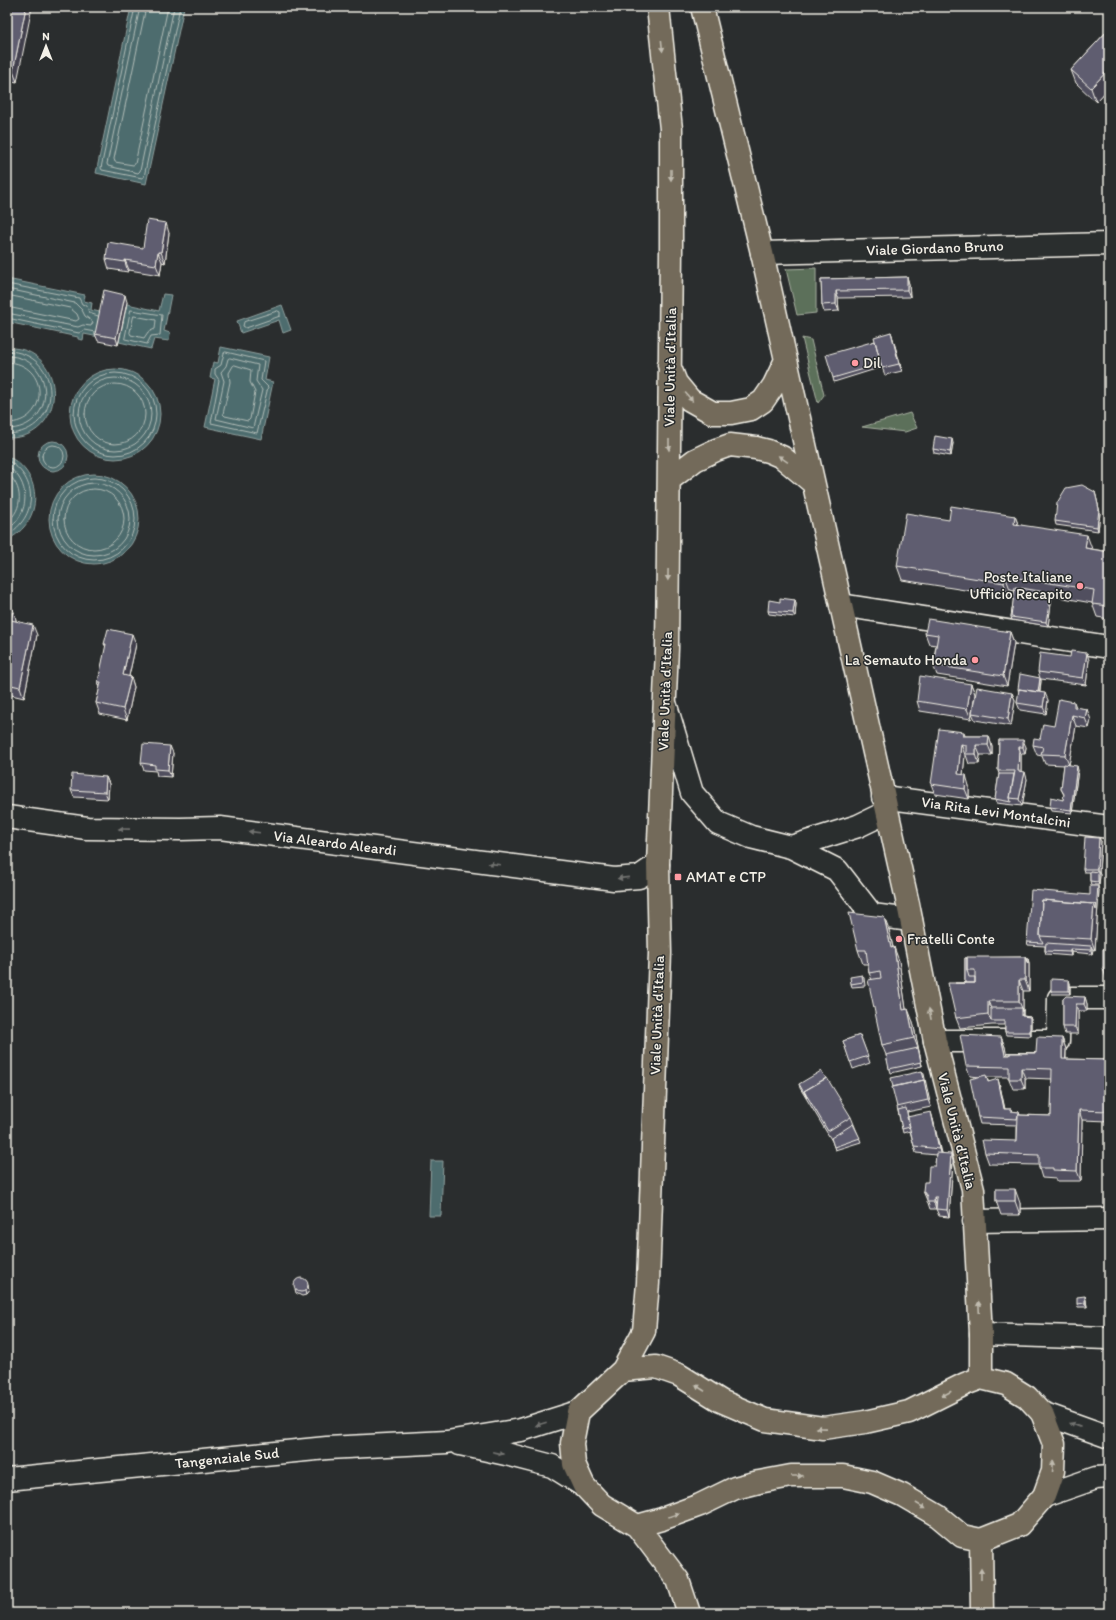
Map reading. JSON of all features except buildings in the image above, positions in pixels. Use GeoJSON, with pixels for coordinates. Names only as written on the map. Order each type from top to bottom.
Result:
{"type":"FeatureCollection","features":[{"type":"Feature","properties":{"kind":"main road","name":"Viale Unità d'Italia"},"geometry":{"type":"LineString","coordinates":[[578,1412],[623,1370],[644,1331],[648,1283],[660,953],[658,864],[664,699],[669,480],[671,129],[658,7]]}},
{"type":"Feature","properties":{"kind":"main road","name":"Viale Unità d'Italia"},"geometry":{"type":"LineString","coordinates":[[702,7],[762,253],[785,362],[911,920],[935,1041],[973,1189],[974,1221],[991,1334],[981,1378]]}},
{"type":"Feature","properties":{"kind":"main road"},"geometry":{"type":"LineString","coordinates":[[669,364],[676,383],[690,400],[713,413],[731,413],[751,409],[763,400],[774,385],[785,362]]}},
{"type":"Feature","properties":{"kind":"main road"},"geometry":{"type":"LineString","coordinates":[[669,480],[695,460],[716,450],[730,446],[756,448],[782,457],[813,483]]}},
{"type":"Feature","properties":{"kind":"main road"},"geometry":{"type":"LineString","coordinates":[[623,1370],[656,1367],[679,1375],[721,1401],[765,1420],[823,1428],[865,1422],[909,1412],[965,1384],[981,1378],[1006,1384],[1027,1396],[1042,1413],[1054,1444],[1053,1471],[1044,1496],[1019,1524],[981,1540],[962,1536],[938,1516],[902,1495],[872,1482],[843,1476],[791,1476],[759,1482],[735,1488],[700,1505],[662,1519],[637,1526]]}},
{"type":"Feature","properties":{"kind":"main road"},"geometry":{"type":"LineString","coordinates":[[578,1412],[572,1443],[574,1464],[584,1486],[602,1505],[637,1526],[678,1580],[689,1613]]}},
{"type":"Feature","properties":{"kind":"main road"},"geometry":{"type":"LineString","coordinates":[[981,1540],[982,1613]]}},
{"type":"Feature","properties":{"kind":"street","name":"Viale Giordano Bruno"},"geometry":{"type":"LineString","coordinates":[[762,253],[1109,244]]}},
{"type":"Feature","properties":{"kind":"street"},"geometry":{"type":"LineString","coordinates":[[841,605],[1109,648]]}},
{"type":"Feature","properties":{"kind":"street"},"geometry":{"type":"LineString","coordinates":[[664,699],[692,793],[718,823],[751,837],[791,847],[837,870],[872,915],[911,920]]}},
{"type":"Feature","properties":{"kind":"street"},"geometry":{"type":"LineString","coordinates":[[791,847],[858,826],[885,804]]}},
{"type":"Feature","properties":{"kind":"street","name":"Via Rita Levi Montalcini"},"geometry":{"type":"LineString","coordinates":[[885,804],[1109,827]]}},
{"type":"Feature","properties":{"kind":"street","name":"Via Aleardo Aleardi"},"geometry":{"type":"LineString","coordinates":[[7,817],[87,828],[220,828],[614,879],[638,877],[658,864]]}},
{"type":"Feature","properties":{"kind":"street"},"geometry":{"type":"LineString","coordinates":[[935,1041],[1058,1040],[1059,998],[1109,998]]}},
{"type":"Feature","properties":{"kind":"street"},"geometry":{"type":"LineString","coordinates":[[974,1221],[1109,1219]]}},
{"type":"Feature","properties":{"kind":"street"},"geometry":{"type":"LineString","coordinates":[[991,1334],[1109,1338]]}},
{"type":"Feature","properties":{"kind":"street"},"geometry":{"type":"LineString","coordinates":[[991,1334],[1024,1349],[1109,1351]]}},
{"type":"Feature","properties":{"kind":"street","name":"Tangenziale Sud"},"geometry":{"type":"LineString","coordinates":[[7,1479],[327,1448],[447,1442],[521,1430],[578,1412]]}},
{"type":"Feature","properties":{"kind":"street"},"geometry":{"type":"LineString","coordinates":[[1042,1413],[1109,1437]]}},
{"type":"Feature","properties":{"kind":"street","name":"Tangenziale Sud"},"geometry":{"type":"LineString","coordinates":[[447,1442],[506,1454],[552,1466],[584,1486]]}},
{"type":"Feature","properties":{"kind":"street"},"geometry":{"type":"LineString","coordinates":[[1044,1496],[1096,1478],[1109,1477]]}},
{"type":"Feature","properties":{"kind":"green space"},"geometry":{"type":"Polygon","coordinates":[[[816,268],[816,313],[797,315],[786,269],[816,268]]]}},
{"type":"Feature","properties":{"kind":"green space"},"geometry":{"type":"Polygon","coordinates":[[[802,338],[811,340],[824,395],[818,403],[802,338]]]}},
{"type":"Feature","properties":{"kind":"green space"},"geometry":{"type":"Polygon","coordinates":[[[910,413],[917,428],[905,432],[862,427],[910,413]]]}},
{"type":"Feature","properties":{"kind":"water"},"geometry":{"type":"Polygon","coordinates":[[[131,7],[184,7],[146,184],[96,173],[131,7]]]}},
{"type":"Feature","properties":{"kind":"water"},"geometry":{"type":"Polygon","coordinates":[[[7,279],[85,295],[84,301],[92,303],[91,310],[104,313],[99,337],[84,334],[83,340],[78,339],[78,337],[7,322],[7,279]]]}},
{"type":"Feature","properties":{"kind":"water"},"geometry":{"type":"Polygon","coordinates":[[[163,294],[171,295],[164,331],[170,333],[169,341],[154,339],[151,349],[119,342],[127,304],[159,311],[163,294]]]}},
{"type":"Feature","properties":{"kind":"water"},"geometry":{"type":"Polygon","coordinates":[[[282,305],[291,330],[283,333],[279,320],[241,333],[237,321],[282,305]]]}},
{"type":"Feature","properties":{"kind":"water"},"geometry":{"type":"Polygon","coordinates":[[[221,347],[269,357],[265,380],[273,382],[261,439],[205,427],[215,379],[210,378],[213,362],[218,363],[221,347]]]}},
{"type":"Feature","properties":{"kind":"water"},"geometry":{"type":"Polygon","coordinates":[[[7,348],[27,351],[42,361],[50,376],[54,393],[51,410],[42,424],[28,435],[7,438],[7,348]]]}},
{"type":"Feature","properties":{"kind":"water"},"geometry":{"type":"Polygon","coordinates":[[[106,369],[124,369],[140,376],[153,389],[160,405],[160,423],[153,439],[140,452],[124,459],[106,459],[90,452],[77,439],[70,423],[70,405],[77,389],[90,376],[106,369]]]}},
{"type":"Feature","properties":{"kind":"water"},"geometry":{"type":"Polygon","coordinates":[[[53,441],[63,446],[68,456],[63,466],[53,471],[43,466],[38,456],[43,446],[53,441]]]}},
{"type":"Feature","properties":{"kind":"water"},"geometry":{"type":"Polygon","coordinates":[[[7,456],[19,464],[28,474],[33,485],[35,498],[33,510],[28,522],[19,532],[7,540],[7,456]]]}},
{"type":"Feature","properties":{"kind":"water"},"geometry":{"type":"Polygon","coordinates":[[[94,474],[111,477],[126,487],[136,502],[139,519],[136,536],[126,551],[111,561],[94,564],[77,561],[62,551],[52,536],[49,519],[52,502],[62,487],[77,477],[94,474]]]}},
{"type":"Feature","properties":{"kind":"water"},"geometry":{"type":"Polygon","coordinates":[[[431,1161],[443,1161],[441,1216],[429,1216],[431,1161]]]}},
{"type":"Feature","properties":{"kind":"place","name":"Dil"},"geometry":{"type":"Point","coordinates":[855,363]}},
{"type":"Feature","properties":{"kind":"place","name":"Poste Italiane Ufficio Recapito"},"geometry":{"type":"Point","coordinates":[1080,586]}},
{"type":"Feature","properties":{"kind":"place","name":"La Semauto Honda"},"geometry":{"type":"Point","coordinates":[975,660]}},
{"type":"Feature","properties":{"kind":"place","name":"AMAT e CTP"},"geometry":{"type":"Point","coordinates":[678,877]}},
{"type":"Feature","properties":{"kind":"place","name":"Fratelli Conte"},"geometry":{"type":"Point","coordinates":[899,939]}}]}
